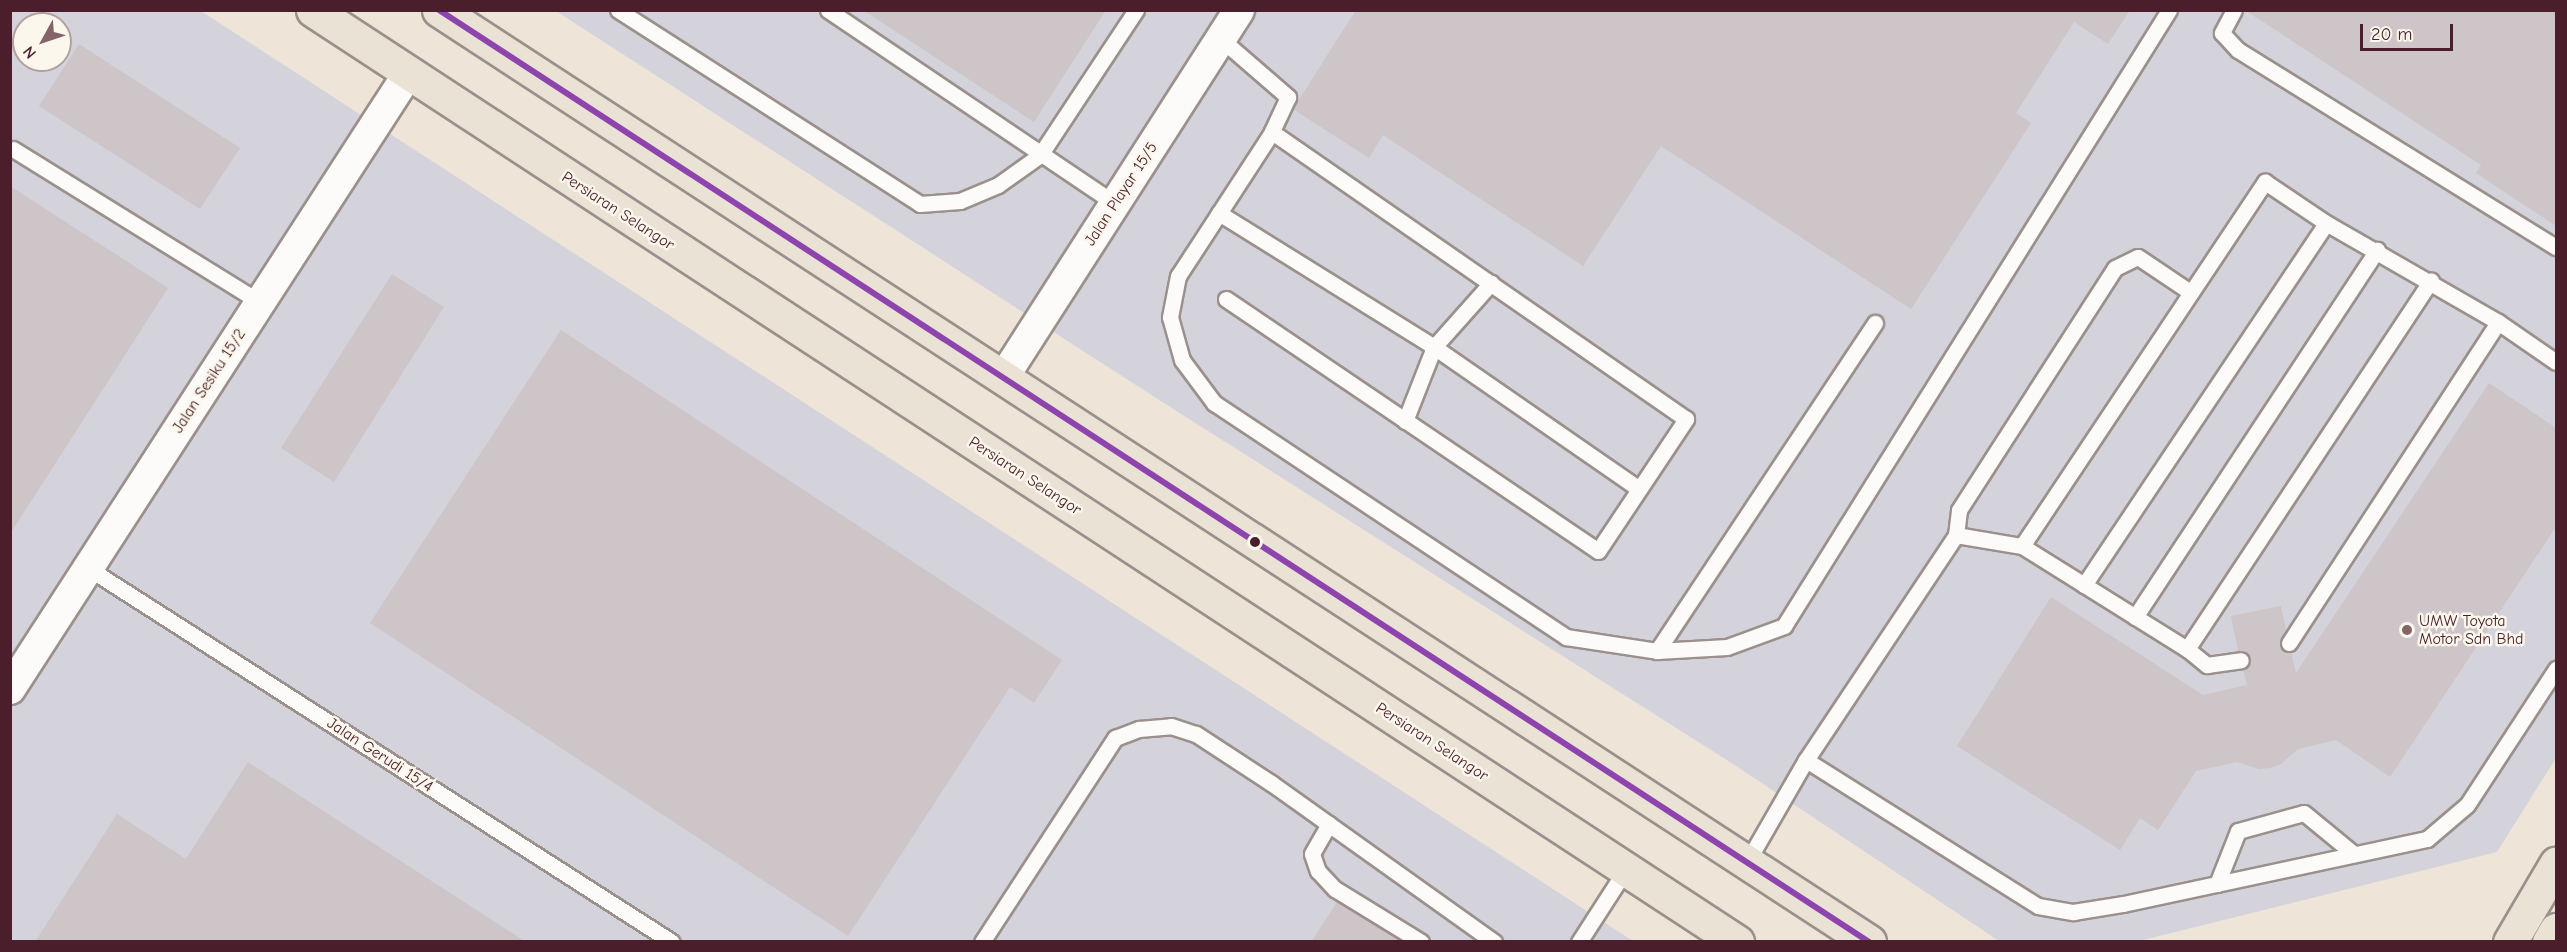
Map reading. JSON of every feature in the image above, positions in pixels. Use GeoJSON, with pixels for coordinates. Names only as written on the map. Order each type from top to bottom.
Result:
{"type":"FeatureCollection","features":[{"type":"Feature","properties":{"kind":"main road","name":"Persiaran Selangor"},"geometry":{"type":"LineString","coordinates":[[313,10],[1737,942]]}},
{"type":"Feature","properties":{"kind":"main road"},"geometry":{"type":"LineString","coordinates":[[439,10],[1869,942]]}},
{"type":"Feature","properties":{"kind":"main road"},"geometry":{"type":"LineString","coordinates":[[2510,942],[2556,864]]}},
{"type":"Feature","properties":{"kind":"main road"},"geometry":{"type":"LineString","coordinates":[[2549,942],[2556,930]]}},
{"type":"Feature","properties":{"kind":"street","name":"Jalan Playar 15/5"},"geometry":{"type":"LineString","coordinates":[[1003,378],[1239,10]]}},
{"type":"Feature","properties":{"kind":"street","name":"Jalan Sesiku 15/2"},"geometry":{"type":"LineString","coordinates":[[10,689],[408,74]]}},
{"type":"Feature","properties":{"kind":"lane"},"geometry":{"type":"LineString","coordinates":[[618,10],[920,204],[960,201],[998,185],[1040,155],[1136,10]]}},
{"type":"Feature","properties":{"kind":"lane"},"geometry":{"type":"LineString","coordinates":[[828,10],[1040,155],[1116,204]]}},
{"type":"Feature","properties":{"kind":"lane"},"geometry":{"type":"LineString","coordinates":[[1221,39],[1288,97],[1272,132],[1178,276],[1170,317],[1182,360],[1214,403],[1566,637],[1657,651],[1727,647],[1784,626],[2169,10]]}},
{"type":"Feature","properties":{"kind":"lane"},"geometry":{"type":"LineString","coordinates":[[2234,10],[2222,33],[2238,50],[2556,248]]}},
{"type":"Feature","properties":{"kind":"lane"},"geometry":{"type":"LineString","coordinates":[[1226,299],[1598,551],[1686,418],[1272,132]]}},
{"type":"Feature","properties":{"kind":"lane"},"geometry":{"type":"LineString","coordinates":[[14,149],[260,302]]}},
{"type":"Feature","properties":{"kind":"lane"},"geometry":{"type":"LineString","coordinates":[[2022,546],[2265,182],[2326,223],[2431,281],[2498,322],[2556,362]]}},
{"type":"Feature","properties":{"kind":"lane"},"geometry":{"type":"LineString","coordinates":[[1219,213],[1434,347],[1639,489]]}},
{"type":"Feature","properties":{"kind":"lane"},"geometry":{"type":"LineString","coordinates":[[2084,585],[2326,223]]}},
{"type":"Feature","properties":{"kind":"lane"},"geometry":{"type":"LineString","coordinates":[[2135,617],[2377,250]]}},
{"type":"Feature","properties":{"kind":"lane"},"geometry":{"type":"LineString","coordinates":[[1747,862],[1806,760],[1956,535],[1959,510],[2115,268],[2138,257],[2190,292]]}},
{"type":"Feature","properties":{"kind":"lane"},"geometry":{"type":"LineString","coordinates":[[2187,649],[2431,281]]}},
{"type":"Feature","properties":{"kind":"lane"},"geometry":{"type":"LineString","coordinates":[[1405,421],[1434,347],[1491,283]]}},
{"type":"Feature","properties":{"kind":"lane"},"geometry":{"type":"LineString","coordinates":[[2289,643],[2498,322]]}},
{"type":"Feature","properties":{"kind":"lane"},"geometry":{"type":"LineString","coordinates":[[1657,651],[1875,323]]}},
{"type":"Feature","properties":{"kind":"lane"},"geometry":{"type":"LineString","coordinates":[[1956,535],[2022,546],[2187,649],[2207,664],[2241,660]]}},
{"type":"Feature","properties":{"kind":"lane","name":"Jalan Gerudi 15/4"},"geometry":{"type":"LineString","coordinates":[[88,568],[672,942]]}},
{"type":"Feature","properties":{"kind":"lane"},"geometry":{"type":"LineString","coordinates":[[1806,760],[2038,906],[2073,912],[2427,839],[2467,805],[2556,669]]}},
{"type":"Feature","properties":{"kind":"lane"},"geometry":{"type":"LineString","coordinates":[[982,942],[1115,738],[1139,729],[1170,726],[1196,734],[1329,824],[1494,942]]}},
{"type":"Feature","properties":{"kind":"lane"},"geometry":{"type":"LineString","coordinates":[[2217,884],[2238,831],[2304,813],[2354,854]]}},
{"type":"Feature","properties":{"kind":"lane"},"geometry":{"type":"LineString","coordinates":[[1329,824],[1312,854],[1318,871],[1335,889],[1421,942]]}},
{"type":"Feature","properties":{"kind":"lane"},"geometry":{"type":"LineString","coordinates":[[1579,942],[1626,869]]}},
{"type":"Feature","properties":{"kind":"shaded area"},"geometry":{"type":"Polygon","coordinates":[[[10,11],[201,11],[1633,941],[11,941],[10,11]]]}},
{"type":"Feature","properties":{"kind":"shaded area"},"geometry":{"type":"Polygon","coordinates":[[[556,11],[2556,11],[2556,758],[2497,852],[2139,941],[1999,941],[1733,764],[1167,405],[556,11]]]}},
{"type":"Feature","properties":{"kind":"building"},"geometry":{"type":"Polygon","coordinates":[[[863,10],[1106,10],[1034,122],[863,10]]]}},
{"type":"Feature","properties":{"kind":"building"},"geometry":{"type":"Polygon","coordinates":[[[1356,10],[2130,10],[2108,44],[2074,22],[2016,113],[2031,123],[1911,309],[1661,146],[1583,266],[1383,135],[1369,158],[1293,109],[1356,10]]]}},
{"type":"Feature","properties":{"kind":"building"},"geometry":{"type":"Polygon","coordinates":[[[2245,10],[2556,10],[2556,226],[2476,173],[2481,165],[2245,10]]]}},
{"type":"Feature","properties":{"kind":"building"},"geometry":{"type":"Polygon","coordinates":[[[79,44],[240,148],[200,209],[39,106],[61,72],[72,72],[72,55],[79,44]]]}},
{"type":"Feature","properties":{"kind":"building"},"geometry":{"type":"Polygon","coordinates":[[[10,186],[168,288],[10,534],[10,186]]]}},
{"type":"Feature","properties":{"kind":"building"},"geometry":{"type":"Polygon","coordinates":[[[392,274],[444,307],[334,482],[281,448],[392,274]]]}},
{"type":"Feature","properties":{"kind":"building"},"geometry":{"type":"Polygon","coordinates":[[[561,330],[1062,660],[1034,703],[1010,687],[848,936],[370,623],[561,330]]]}},
{"type":"Feature","properties":{"kind":"building","name":"UMW Toyota Motor Sdn Bhd"},"geometry":{"type":"Polygon","coordinates":[[[2489,383],[2556,428],[2556,527],[2390,777],[2336,740],[2298,749],[2281,764],[2270,768],[2259,769],[2237,762],[2196,771],[2158,830],[2140,818],[2120,850],[1957,746],[2051,597],[2203,695],[2247,685],[2243,670],[2250,664],[2250,658],[2245,651],[2238,651],[2231,616],[2281,606],[2286,629],[2281,638],[2280,647],[2284,651],[2291,652],[2296,673],[2489,383]]]}},
{"type":"Feature","properties":{"kind":"building"},"geometry":{"type":"Polygon","coordinates":[[[248,762],[526,942],[35,942],[117,814],[186,859],[248,762]]]}},
{"type":"Feature","properties":{"kind":"building"},"geometry":{"type":"Polygon","coordinates":[[[1337,902],[1402,942],[1311,942],[1337,902]]]}},
{"type":"Feature","properties":{"kind":"transit line"},"geometry":{"type":"LineString","coordinates":[[439,10],[1869,942]]}},
{"type":"Feature","properties":{"kind":"place","name":"UMW Toyota Motor Sdn Bhd"},"geometry":{"type":"Point","coordinates":[2407,630]}}]}
